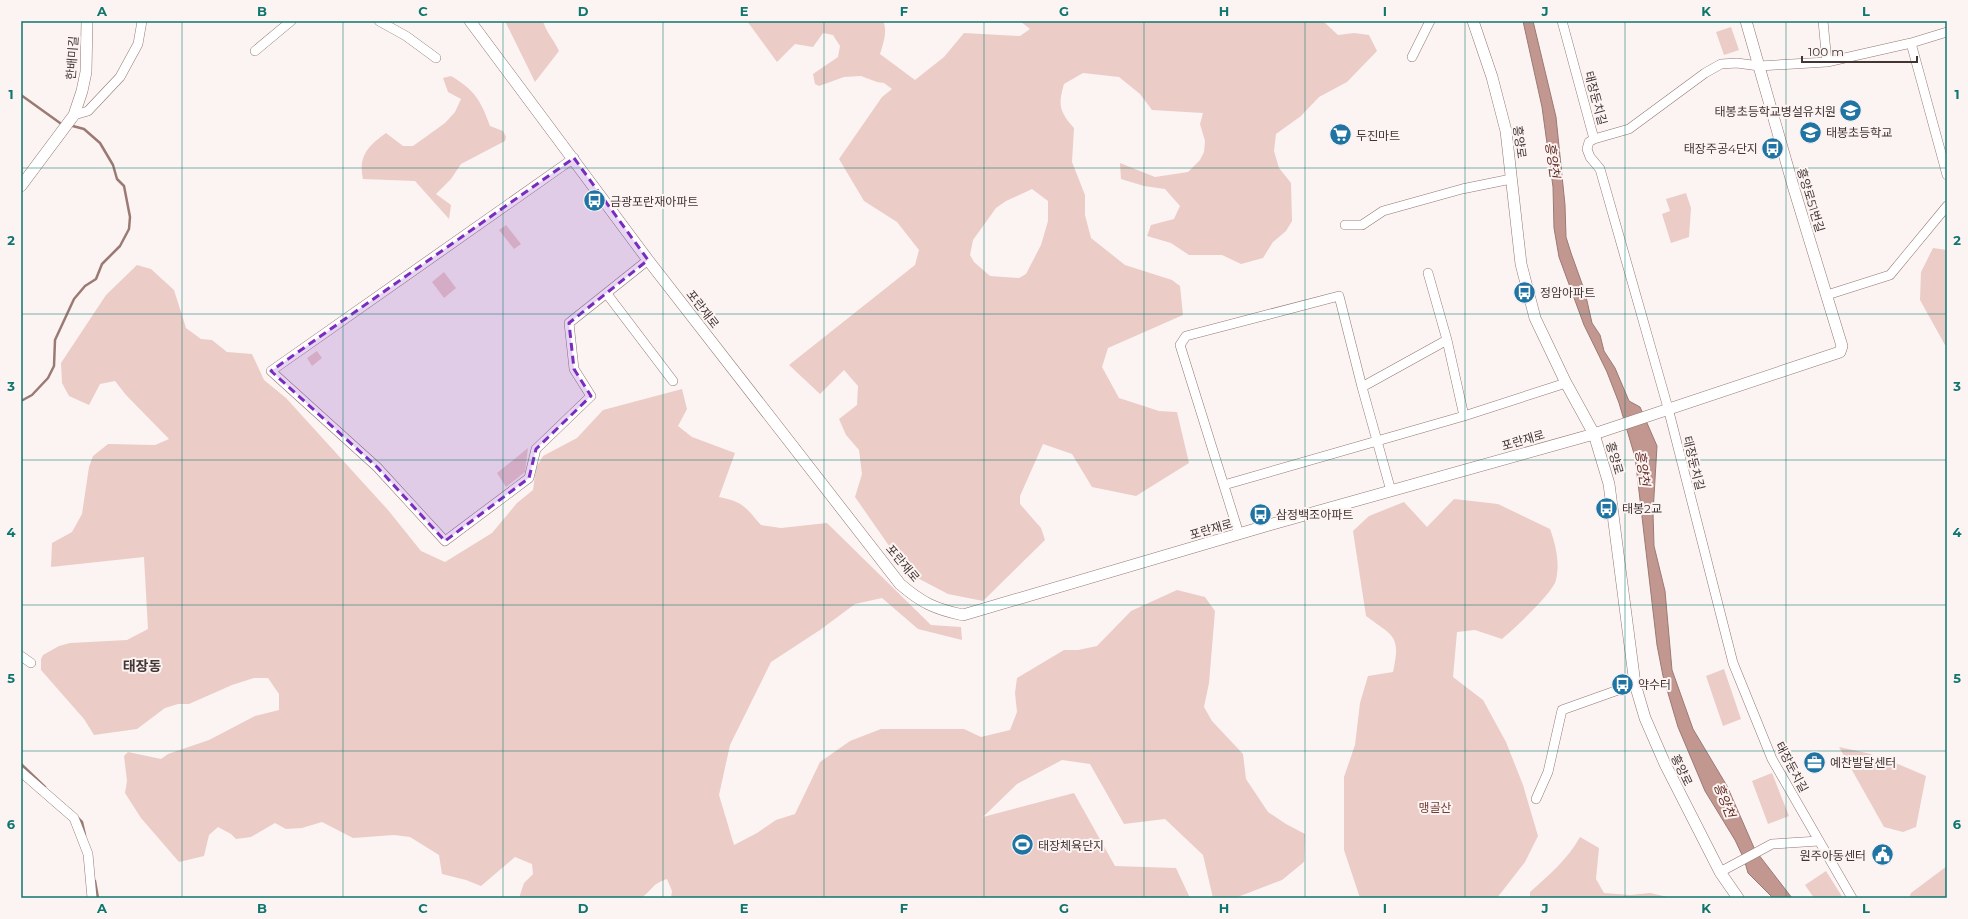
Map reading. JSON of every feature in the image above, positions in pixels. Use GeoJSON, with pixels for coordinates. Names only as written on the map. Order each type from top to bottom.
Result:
{"type":"FeatureCollection","features":[{"type":"Feature","properties":{"kind":"street","name":"한배미길"},"geometry":{"type":"LineString","coordinates":[[21,186],[73,117],[82,91],[86,72],[87,21]]}},
{"type":"Feature","properties":{"kind":"street"},"geometry":{"type":"LineString","coordinates":[[73,117],[88,111],[120,77],[138,44],[142,21]]}},
{"type":"Feature","properties":{"kind":"street"},"geometry":{"type":"LineString","coordinates":[[255,51],[291,21]]}},
{"type":"Feature","properties":{"kind":"street"},"geometry":{"type":"LineString","coordinates":[[379,21],[406,36],[436,58]]}},
{"type":"Feature","properties":{"kind":"street","name":"포란재로"},"geometry":{"type":"LineString","coordinates":[[470,21],[574,158],[648,260],[900,584],[918,599],[936,608],[963,615],[1239,534],[1594,434]]}},
{"type":"Feature","properties":{"kind":"street"},"geometry":{"type":"LineString","coordinates":[[1412,57],[1430,21]]}},
{"type":"Feature","properties":{"kind":"street","name":"흥양로"},"geometry":{"type":"LineString","coordinates":[[1473,21],[1492,77],[1506,131],[1521,264],[1535,318],[1566,383],[1594,434],[1609,484],[1635,684],[1645,718],[1664,764],[1725,870],[1738,898]]}},
{"type":"Feature","properties":{"kind":"street","name":"태장둔치길"},"geometry":{"type":"LineString","coordinates":[[1562,21],[1594,139],[1589,142],[1587,149],[1590,157],[1600,169],[1668,408],[1733,662],[1772,759],[1852,898]]}},
{"type":"Feature","properties":{"kind":"street","name":"흥양로51번길"},"geometry":{"type":"LineString","coordinates":[[1668,408],[1840,352],[1842,346],[1746,21]]}},
{"type":"Feature","properties":{"kind":"street"},"geometry":{"type":"LineString","coordinates":[[1823,21],[1827,62]]}},
{"type":"Feature","properties":{"kind":"street"},"geometry":{"type":"LineString","coordinates":[[1594,139],[1629,130],[1705,73],[1721,64],[1737,63],[1759,66],[1827,62],[1911,43],[1947,32]]}},
{"type":"Feature","properties":{"kind":"street"},"geometry":{"type":"LineString","coordinates":[[1911,43],[1947,175]]}},
{"type":"Feature","properties":{"kind":"street"},"geometry":{"type":"LineString","coordinates":[[574,158],[271,371],[377,467],[445,541],[529,478],[536,450],[591,396],[574,369],[569,323],[648,260]]}},
{"type":"Feature","properties":{"kind":"street"},"geometry":{"type":"LineString","coordinates":[[1345,225],[1362,225],[1383,211],[1462,189],[1511,179]]}},
{"type":"Feature","properties":{"kind":"street"},"geometry":{"type":"LineString","coordinates":[[1826,295],[1890,275],[1947,206]]}},
{"type":"Feature","properties":{"kind":"street"},"geometry":{"type":"LineString","coordinates":[[1428,272],[1447,340],[1464,416]]}},
{"type":"Feature","properties":{"kind":"street"},"geometry":{"type":"LineString","coordinates":[[607,294],[673,381]]}},
{"type":"Feature","properties":{"kind":"street"},"geometry":{"type":"LineString","coordinates":[[1239,534],[1180,345],[1186,336],[1339,296],[1362,388],[1391,491]]}},
{"type":"Feature","properties":{"kind":"street"},"geometry":{"type":"LineString","coordinates":[[1362,388],[1447,340]]}},
{"type":"Feature","properties":{"kind":"street"},"geometry":{"type":"LineString","coordinates":[[1224,485],[1378,442],[1566,383]]}},
{"type":"Feature","properties":{"kind":"street"},"geometry":{"type":"LineString","coordinates":[[1594,434],[1668,408]]}},
{"type":"Feature","properties":{"kind":"street"},"geometry":{"type":"LineString","coordinates":[[21,656],[31,663]]}},
{"type":"Feature","properties":{"kind":"street"},"geometry":{"type":"LineString","coordinates":[[1536,799],[1548,772],[1562,710],[1635,684]]}},
{"type":"Feature","properties":{"kind":"street"},"geometry":{"type":"LineString","coordinates":[[21,772],[74,818],[88,854],[92,898]]}},
{"type":"Feature","properties":{"kind":"street"},"geometry":{"type":"LineString","coordinates":[[1725,870],[1772,844],[1819,841]]}},
{"type":"Feature","properties":{"kind":"highlighted area"},"geometry":{"type":"Polygon","coordinates":[[[574,158],[648,260],[569,323],[574,369],[591,396],[536,449],[529,478],[445,541],[377,467],[271,371],[574,158]]]}},
{"type":"Feature","properties":{"kind":"green space"},"geometry":{"type":"Polygon","coordinates":[[[505,21],[543,21],[559,51],[535,82],[505,21]]]}},
{"type":"Feature","properties":{"kind":"green space"},"geometry":{"type":"Polygon","coordinates":[[[747,21],[883,21],[885,33],[880,54],[915,80],[944,57],[964,33],[1020,36],[1030,29],[1020,21],[1323,21],[1338,35],[1354,33],[1369,35],[1377,51],[1347,82],[1319,97],[1301,116],[1276,134],[1274,151],[1279,168],[1291,183],[1292,221],[1286,231],[1273,242],[1263,258],[1241,264],[1222,255],[1189,255],[1171,243],[1147,236],[1151,225],[1174,219],[1180,206],[1165,189],[1144,186],[1121,179],[1120,163],[1155,177],[1188,172],[1200,160],[1204,152],[1205,141],[1200,124],[1203,113],[1152,110],[1140,94],[1119,77],[1083,73],[1064,84],[1061,97],[1061,108],[1065,117],[1074,128],[1072,162],[1085,195],[1085,215],[1091,238],[1125,265],[1172,280],[1180,286],[1183,315],[1108,348],[1102,367],[1119,398],[1159,411],[1177,412],[1189,463],[1136,496],[1092,487],[1072,454],[1043,444],[1020,496],[1020,504],[1041,528],[1045,540],[983,601],[948,594],[908,573],[855,497],[862,474],[859,450],[846,435],[839,419],[857,405],[858,386],[844,370],[820,394],[789,365],[915,265],[919,250],[897,222],[864,201],[839,159],[882,97],[892,89],[884,83],[861,76],[844,77],[819,86],[815,84],[813,74],[838,57],[840,46],[833,35],[823,33],[813,47],[795,44],[777,62],[747,21]],[[1032,189],[1006,201],[996,208],[973,240],[970,255],[974,262],[990,276],[1019,278],[1026,274],[1041,245],[1048,221],[1048,201],[1032,189]]]}},
{"type":"Feature","properties":{"kind":"green space"},"geometry":{"type":"Polygon","coordinates":[[[1731,27],[1739,50],[1724,55],[1716,32],[1731,27]]]}},
{"type":"Feature","properties":{"kind":"green space"},"geometry":{"type":"Polygon","coordinates":[[[451,76],[472,91],[480,103],[490,126],[503,131],[506,137],[505,141],[461,164],[451,179],[436,194],[451,205],[449,219],[415,181],[363,179],[362,164],[363,158],[369,147],[386,133],[403,146],[413,146],[445,123],[455,112],[461,99],[448,92],[443,78],[451,76]]]}},
{"type":"Feature","properties":{"kind":"green space"},"geometry":{"type":"Polygon","coordinates":[[[1686,193],[1691,208],[1689,237],[1671,243],[1662,214],[1670,211],[1666,199],[1686,193]]]}},
{"type":"Feature","properties":{"kind":"green space"},"geometry":{"type":"Polygon","coordinates":[[[506,225],[521,244],[514,249],[499,230],[506,225]]]}},
{"type":"Feature","properties":{"kind":"green space"},"geometry":{"type":"Polygon","coordinates":[[[1933,248],[1947,250],[1947,345],[1945,345],[1920,300],[1921,272],[1933,248]]]}},
{"type":"Feature","properties":{"kind":"green space"},"geometry":{"type":"Polygon","coordinates":[[[137,265],[151,269],[174,290],[186,328],[201,339],[212,340],[227,352],[252,354],[264,380],[286,398],[388,510],[421,551],[445,562],[492,533],[517,503],[533,490],[536,468],[543,456],[577,438],[603,410],[682,389],[687,409],[678,426],[692,437],[735,453],[719,497],[739,503],[761,525],[781,528],[827,523],[931,625],[961,627],[962,640],[918,629],[882,598],[855,604],[820,630],[771,662],[730,745],[719,795],[734,845],[757,833],[776,820],[795,814],[820,762],[850,741],[881,729],[964,729],[981,737],[1010,730],[1017,712],[1015,693],[1017,678],[1064,650],[1078,650],[1097,646],[1131,611],[1177,590],[1205,597],[1215,611],[1209,683],[1204,707],[1212,721],[1243,754],[1246,779],[1268,812],[1305,834],[1304,862],[1282,880],[1235,898],[1213,898],[1203,855],[1165,819],[1124,824],[1090,764],[1062,760],[1017,784],[983,817],[1074,793],[1115,866],[1176,868],[1190,898],[671,898],[672,891],[667,879],[655,885],[641,898],[519,898],[524,883],[533,874],[532,864],[515,857],[481,886],[466,880],[442,874],[439,855],[410,837],[394,835],[353,838],[322,822],[302,828],[286,829],[275,823],[251,837],[236,839],[231,834],[218,827],[209,835],[204,856],[179,862],[141,818],[125,793],[127,781],[124,756],[128,752],[161,759],[168,754],[209,740],[255,716],[279,710],[279,694],[268,678],[254,678],[232,685],[189,704],[178,704],[165,708],[137,729],[94,735],[84,719],[41,670],[41,659],[43,655],[59,646],[70,643],[127,640],[148,629],[144,557],[51,567],[52,543],[72,532],[82,514],[89,467],[93,456],[108,444],[155,445],[169,439],[126,395],[115,381],[100,384],[89,405],[69,396],[62,383],[61,363],[106,295],[137,265]]]}},
{"type":"Feature","properties":{"kind":"green space"},"geometry":{"type":"Polygon","coordinates":[[[444,272],[456,288],[444,298],[432,282],[444,272]]]}},
{"type":"Feature","properties":{"kind":"green space"},"geometry":{"type":"Polygon","coordinates":[[[317,351],[322,358],[312,366],[307,358],[317,351]]]}},
{"type":"Feature","properties":{"kind":"green space"},"geometry":{"type":"Polygon","coordinates":[[[528,448],[525,472],[506,487],[497,473],[528,448]]]}},
{"type":"Feature","properties":{"kind":"green space","name":"맹골산"},"geometry":{"type":"Polygon","coordinates":[[[1454,499],[1498,504],[1550,529],[1556,548],[1558,567],[1556,580],[1553,586],[1532,611],[1515,628],[1502,639],[1475,630],[1457,632],[1453,677],[1483,700],[1506,742],[1523,785],[1538,836],[1525,862],[1497,898],[1360,898],[1344,850],[1344,777],[1355,745],[1360,703],[1368,676],[1393,672],[1396,651],[1393,638],[1389,633],[1366,616],[1353,531],[1369,516],[1404,502],[1427,527],[1454,499]]]}},
{"type":"Feature","properties":{"kind":"green space"},"geometry":{"type":"Polygon","coordinates":[[[1724,669],[1741,719],[1723,726],[1706,676],[1724,669]]]}},
{"type":"Feature","properties":{"kind":"green space"},"geometry":{"type":"Polygon","coordinates":[[[1839,747],[1871,754],[1874,758],[1891,761],[1926,776],[1916,827],[1903,832],[1884,827],[1839,747]]]}},
{"type":"Feature","properties":{"kind":"green space"},"geometry":{"type":"Polygon","coordinates":[[[1772,773],[1789,816],[1768,824],[1752,781],[1772,773]]]}},
{"type":"Feature","properties":{"kind":"green space"},"geometry":{"type":"Polygon","coordinates":[[[1580,837],[1599,848],[1596,879],[1604,893],[1630,895],[1650,893],[1672,898],[1530,898],[1530,892],[1564,860],[1580,837]]]}},
{"type":"Feature","properties":{"kind":"green space"},"geometry":{"type":"Polygon","coordinates":[[[1947,866],[1947,898],[1909,898],[1911,893],[1947,866]]]}},
{"type":"Feature","properties":{"kind":"green space"},"geometry":{"type":"Polygon","coordinates":[[[1826,871],[1843,898],[1814,898],[1805,885],[1826,871]]]}},
{"type":"Feature","properties":{"kind":"water","name":"흥양천"},"geometry":{"type":"Polygon","coordinates":[[[1523,21],[1533,21],[1556,117],[1565,205],[1566,237],[1585,292],[1592,323],[1600,335],[1604,351],[1615,368],[1629,401],[1640,407],[1657,446],[1653,513],[1654,546],[1665,591],[1672,670],[1693,729],[1727,786],[1755,850],[1792,898],[1773,898],[1748,873],[1744,859],[1735,840],[1705,791],[1678,727],[1663,676],[1657,645],[1635,457],[1619,403],[1607,372],[1584,325],[1559,257],[1554,228],[1553,187],[1542,107],[1523,21]]]}},
{"type":"Feature","properties":{"kind":"waterway"},"geometry":{"type":"LineString","coordinates":[[21,95],[60,123],[65,124]]}},
{"type":"Feature","properties":{"kind":"waterway"},"geometry":{"type":"LineString","coordinates":[[21,401],[32,395],[48,378],[54,366],[55,340],[74,299],[85,286],[96,279],[102,264],[120,246],[129,229],[130,217],[124,186],[117,179],[113,165],[100,143],[84,129],[69,125]]}},
{"type":"Feature","properties":{"kind":"waterway"},"geometry":{"type":"LineString","coordinates":[[21,764],[45,787]]}},
{"type":"Feature","properties":{"kind":"waterway"},"geometry":{"type":"LineString","coordinates":[[78,818],[82,822],[85,835]]}},
{"type":"Feature","properties":{"kind":"waterway"},"geometry":{"type":"LineString","coordinates":[[95,881],[98,898]]}},
{"type":"Feature","properties":{"kind":"place","name":"태봉초등학교병설유치원"},"geometry":{"type":"Point","coordinates":[1851,111]}},
{"type":"Feature","properties":{"kind":"place","name":"태봉초등학교"},"geometry":{"type":"Point","coordinates":[1810,132]}},
{"type":"Feature","properties":{"kind":"place","name":"두진마트"},"geometry":{"type":"Point","coordinates":[1341,135]}},
{"type":"Feature","properties":{"kind":"place","name":"태장주공4단지"},"geometry":{"type":"Point","coordinates":[1773,148]}},
{"type":"Feature","properties":{"kind":"place","name":"금광포란재아파트"},"geometry":{"type":"Point","coordinates":[594,201]}},
{"type":"Feature","properties":{"kind":"place","name":"정암아파트"},"geometry":{"type":"Point","coordinates":[1525,292]}},
{"type":"Feature","properties":{"kind":"place","name":"태봉2교"},"geometry":{"type":"Point","coordinates":[1607,508]}},
{"type":"Feature","properties":{"kind":"place","name":"삼정백조아파트"},"geometry":{"type":"Point","coordinates":[1260,514]}},
{"type":"Feature","properties":{"kind":"place","name":"약수터"},"geometry":{"type":"Point","coordinates":[1623,684]}},
{"type":"Feature","properties":{"kind":"place","name":"예찬발달센터"},"geometry":{"type":"Point","coordinates":[1815,762]}},
{"type":"Feature","properties":{"kind":"place","name":"태장체육단지"},"geometry":{"type":"Point","coordinates":[1023,845]}},
{"type":"Feature","properties":{"kind":"place","name":"원주아동센터"},"geometry":{"type":"Point","coordinates":[1882,855]}},
{"type":"Feature","properties":{"kind":"district","name":"태장동"},"geometry":{"type":"Point","coordinates":[142,666]}}]}
